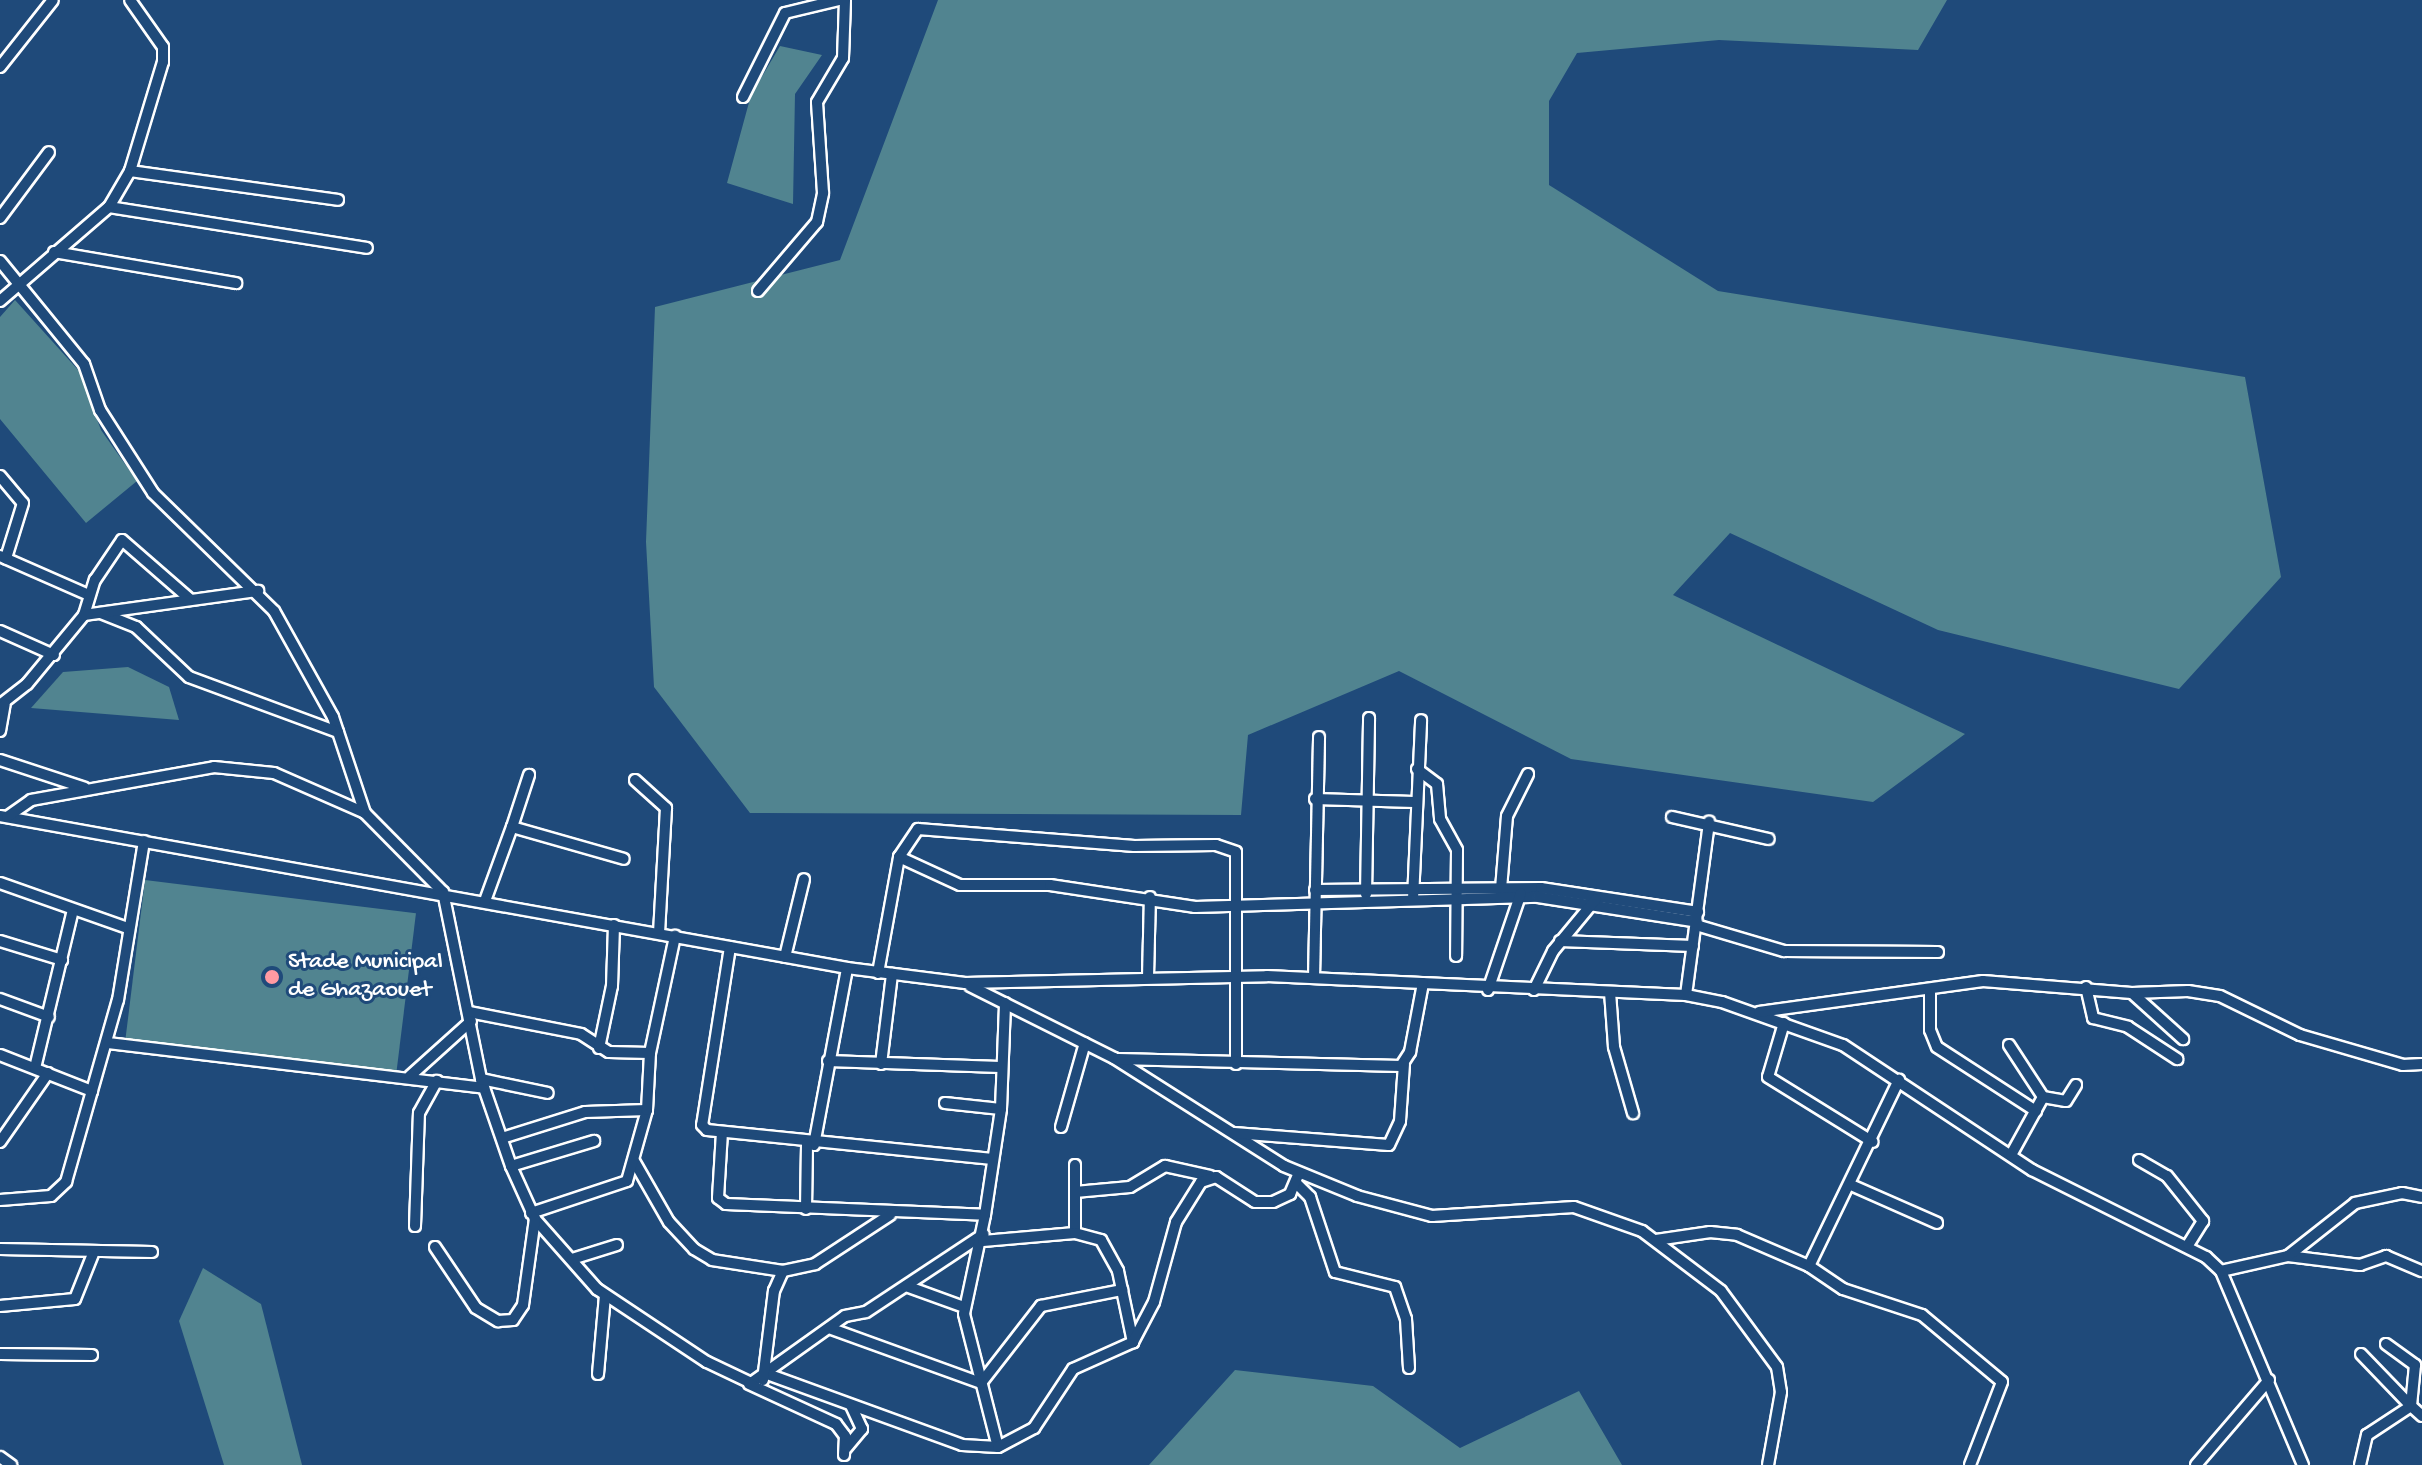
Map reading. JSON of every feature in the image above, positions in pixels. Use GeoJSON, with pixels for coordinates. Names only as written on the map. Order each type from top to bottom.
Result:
{"type":"FeatureCollection","features":[{"type":"Feature","properties":{"kind":"street"},"geometry":{"type":"LineString","coordinates":[[0,67],[53,0]]}},
{"type":"Feature","properties":{"kind":"street"},"geometry":{"type":"LineString","coordinates":[[0,301],[109,207],[130,171],[163,62],[163,47],[130,0]]}},
{"type":"Feature","properties":{"kind":"street"},"geometry":{"type":"LineString","coordinates":[[743,97],[785,13],[842,0],[843,58],[817,102],[823,193],[817,222],[758,291]]}},
{"type":"Feature","properties":{"kind":"street"},"geometry":{"type":"LineString","coordinates":[[0,218],[49,152]]}},
{"type":"Feature","properties":{"kind":"street"},"geometry":{"type":"LineString","coordinates":[[130,171],[338,200]]}},
{"type":"Feature","properties":{"kind":"street"},"geometry":{"type":"LineString","coordinates":[[109,207],[367,248]]}},
{"type":"Feature","properties":{"kind":"street"},"geometry":{"type":"LineString","coordinates":[[54,252],[236,283]]}},
{"type":"Feature","properties":{"kind":"street"},"geometry":{"type":"LineString","coordinates":[[0,261],[16,286],[84,364],[100,410],[153,493],[258,591],[295,640],[338,732],[365,813]]}},
{"type":"Feature","properties":{"kind":"street"},"geometry":{"type":"LineString","coordinates":[[0,476],[23,503],[3,557],[89,595]]}},
{"type":"Feature","properties":{"kind":"street"},"geometry":{"type":"LineString","coordinates":[[0,731],[3,704],[54,655],[84,615],[89,595],[122,540],[191,600]]}},
{"type":"Feature","properties":{"kind":"street"},"geometry":{"type":"LineString","coordinates":[[84,615],[258,591]]}},
{"type":"Feature","properties":{"kind":"street"},"geometry":{"type":"LineString","coordinates":[[100,612],[136,627],[189,677],[338,732]]}},
{"type":"Feature","properties":{"kind":"street"},"geometry":{"type":"LineString","coordinates":[[0,631],[54,655]]}},
{"type":"Feature","properties":{"kind":"street"},"geometry":{"type":"LineString","coordinates":[[1366,896],[1365,801],[1369,718]]}},
{"type":"Feature","properties":{"kind":"street"},"geometry":{"type":"LineString","coordinates":[[1413,896],[1414,802],[1421,720]]}},
{"type":"Feature","properties":{"kind":"street"},"geometry":{"type":"LineString","coordinates":[[1314,978],[1315,799],[1319,737]]}},
{"type":"Feature","properties":{"kind":"street"},"geometry":{"type":"LineString","coordinates":[[0,760],[89,789]]}},
{"type":"Feature","properties":{"kind":"street"},"geometry":{"type":"LineString","coordinates":[[3,816],[31,800],[236,767],[286,778],[365,813],[443,892],[482,1084],[511,1166],[533,1216],[605,1295],[747,1383],[836,1424],[845,1451],[862,1429],[851,1405]]}},
{"type":"Feature","properties":{"kind":"street"},"geometry":{"type":"LineString","coordinates":[[1417,769],[1439,787],[1440,819],[1457,850],[1456,956]]}},
{"type":"Feature","properties":{"kind":"street"},"geometry":{"type":"LineString","coordinates":[[1501,889],[1507,816],[1528,774]]}},
{"type":"Feature","properties":{"kind":"street"},"geometry":{"type":"LineString","coordinates":[[485,901],[529,775]]}},
{"type":"Feature","properties":{"kind":"street"},"geometry":{"type":"LineString","coordinates":[[635,780],[666,808],[659,933]]}},
{"type":"Feature","properties":{"kind":"street"},"geometry":{"type":"LineString","coordinates":[[1315,799],[1414,802]]}},
{"type":"Feature","properties":{"kind":"street"},"geometry":{"type":"LineString","coordinates":[[3,816],[443,892],[847,968],[965,983],[1237,975],[1423,983],[1488,990],[1686,995],[1758,1013],[1843,1045],[2011,1155],[2188,1245],[2221,1271],[2303,1465]]}},
{"type":"Feature","properties":{"kind":"street"},"geometry":{"type":"LineString","coordinates":[[1672,817],[1709,822],[1769,839]]}},
{"type":"Feature","properties":{"kind":"street"},"geometry":{"type":"LineString","coordinates":[[1686,995],[1709,822]]}},
{"type":"Feature","properties":{"kind":"street"},"geometry":{"type":"LineString","coordinates":[[512,827],[624,859]]}},
{"type":"Feature","properties":{"kind":"street"},"geometry":{"type":"LineString","coordinates":[[878,973],[899,857],[918,829],[1134,846],[1216,845],[1236,852],[1240,861],[1235,906],[1236,1064]]}},
{"type":"Feature","properties":{"kind":"street"},"geometry":{"type":"LineString","coordinates":[[0,1200],[51,1196],[62,1188],[108,1043],[144,841]]}},
{"type":"Feature","properties":{"kind":"street"},"geometry":{"type":"LineString","coordinates":[[899,857],[960,885],[1050,885],[1150,897],[1195,907],[1235,906],[1314,895],[1457,896],[1521,892]]}},
{"type":"Feature","properties":{"kind":"street"},"geometry":{"type":"LineString","coordinates":[[785,957],[804,879]]}},
{"type":"Feature","properties":{"kind":"street"},"geometry":{"type":"LineString","coordinates":[[0,883],[128,928]]}},
{"type":"Feature","properties":{"kind":"street"},"geometry":{"type":"LineString","coordinates":[[1457,896],[1501,889],[1597,898],[1697,920],[1784,951],[1938,952]]}},
{"type":"Feature","properties":{"kind":"street"},"geometry":{"type":"LineString","coordinates":[[1488,990],[1521,892]]}},
{"type":"Feature","properties":{"kind":"street"},"geometry":{"type":"LineString","coordinates":[[1148,977],[1150,897]]}},
{"type":"Feature","properties":{"kind":"street"},"geometry":{"type":"LineString","coordinates":[[1534,990],[1560,941],[1597,898]]}},
{"type":"Feature","properties":{"kind":"street"},"geometry":{"type":"LineString","coordinates":[[35,1068],[73,910]]}},
{"type":"Feature","properties":{"kind":"street"},"geometry":{"type":"LineString","coordinates":[[599,1048],[612,986],[614,925]]}},
{"type":"Feature","properties":{"kind":"street"},"geometry":{"type":"LineString","coordinates":[[533,1216],[623,1186],[634,1161],[647,1110],[650,1053],[675,936]]}},
{"type":"Feature","properties":{"kind":"street"},"geometry":{"type":"LineString","coordinates":[[0,941],[62,960]]}},
{"type":"Feature","properties":{"kind":"street"},"geometry":{"type":"LineString","coordinates":[[1560,941],[1693,946]]}},
{"type":"Feature","properties":{"kind":"street"},"geometry":{"type":"LineString","coordinates":[[730,947],[702,1125],[722,1132],[811,1145],[993,1159]]}},
{"type":"Feature","properties":{"kind":"street"},"geometry":{"type":"LineString","coordinates":[[806,1209],[811,1145],[847,968]]}},
{"type":"Feature","properties":{"kind":"street"},"geometry":{"type":"LineString","coordinates":[[881,1064],[892,974]]}},
{"type":"Feature","properties":{"kind":"street"},"geometry":{"type":"LineString","coordinates":[[1758,1013],[1930,993],[2011,980],[2132,993],[2220,996],[2289,1031],[2403,1065],[2422,1064]]}},
{"type":"Feature","properties":{"kind":"street"},"geometry":{"type":"LineString","coordinates":[[965,983],[1114,1058],[1297,1178],[1420,1215],[1554,1204],[1614,1217],[1656,1240],[1737,1307],[1777,1367],[1781,1392],[1768,1465]]}},
{"type":"Feature","properties":{"kind":"street"},"geometry":{"type":"LineString","coordinates":[[1232,1133],[1389,1145],[1400,1121],[1404,1064],[1423,983]]}},
{"type":"Feature","properties":{"kind":"street"},"geometry":{"type":"LineString","coordinates":[[998,1447],[964,1307],[983,1238],[1001,1109],[1000,1067],[1012,984]]}},
{"type":"Feature","properties":{"kind":"street"},"geometry":{"type":"LineString","coordinates":[[2086,987],[2093,1018],[2128,1027],[2177,1059]]}},
{"type":"Feature","properties":{"kind":"street"},"geometry":{"type":"LineString","coordinates":[[1610,992],[1614,1047],[1633,1113]]}},
{"type":"Feature","properties":{"kind":"street"},"geometry":{"type":"LineString","coordinates":[[1930,993],[1930,1030],[1937,1047],[2036,1111]]}},
{"type":"Feature","properties":{"kind":"street"},"geometry":{"type":"LineString","coordinates":[[2132,993],[2183,1039]]}},
{"type":"Feature","properties":{"kind":"street"},"geometry":{"type":"LineString","coordinates":[[0,999],[49,1017]]}},
{"type":"Feature","properties":{"kind":"street"},"geometry":{"type":"LineString","coordinates":[[470,1016],[581,1034],[599,1048],[650,1053]]}},
{"type":"Feature","properties":{"kind":"street"},"geometry":{"type":"LineString","coordinates":[[410,1076],[470,1016]]}},
{"type":"Feature","properties":{"kind":"street"},"geometry":{"type":"LineString","coordinates":[[1784,1023],[1768,1077],[1873,1142]]}},
{"type":"Feature","properties":{"kind":"street"},"geometry":{"type":"LineString","coordinates":[[108,1043],[548,1093]]}},
{"type":"Feature","properties":{"kind":"street"},"geometry":{"type":"LineString","coordinates":[[1061,1127],[1085,1043]]}},
{"type":"Feature","properties":{"kind":"street"},"geometry":{"type":"LineString","coordinates":[[2009,1045],[2043,1097],[2066,1101],[2076,1085]]}},
{"type":"Feature","properties":{"kind":"street"},"geometry":{"type":"LineString","coordinates":[[0,1055],[92,1091]]}},
{"type":"Feature","properties":{"kind":"street"},"geometry":{"type":"LineString","coordinates":[[1114,1058],[1236,1064],[1404,1064]]}},
{"type":"Feature","properties":{"kind":"street"},"geometry":{"type":"LineString","coordinates":[[828,1061],[1000,1067]]}},
{"type":"Feature","properties":{"kind":"street"},"geometry":{"type":"LineString","coordinates":[[0,1142],[48,1073]]}},
{"type":"Feature","properties":{"kind":"street"},"geometry":{"type":"LineString","coordinates":[[1809,1266],[1873,1142],[1899,1080]]}},
{"type":"Feature","properties":{"kind":"street"},"geometry":{"type":"LineString","coordinates":[[415,1226],[419,1113],[437,1081]]}},
{"type":"Feature","properties":{"kind":"street"},"geometry":{"type":"LineString","coordinates":[[2011,1155],[2043,1097]]}},
{"type":"Feature","properties":{"kind":"street"},"geometry":{"type":"LineString","coordinates":[[945,1103],[1001,1109]]}},
{"type":"Feature","properties":{"kind":"street"},"geometry":{"type":"LineString","coordinates":[[502,1138],[585,1112],[647,1110]]}},
{"type":"Feature","properties":{"kind":"street"},"geometry":{"type":"LineString","coordinates":[[722,1132],[718,1198],[726,1204],[890,1215],[985,1215]]}},
{"type":"Feature","properties":{"kind":"street"},"geometry":{"type":"LineString","coordinates":[[1248,1144],[1264,1135]]}},
{"type":"Feature","properties":{"kind":"street"},"geometry":{"type":"LineString","coordinates":[[511,1166],[594,1141]]}},
{"type":"Feature","properties":{"kind":"street"},"geometry":{"type":"LineString","coordinates":[[2139,1160],[2167,1176],[2201,1219],[2203,1227],[2188,1245]]}},
{"type":"Feature","properties":{"kind":"street"},"geometry":{"type":"LineString","coordinates":[[634,1161],[669,1222],[694,1249],[712,1260],[783,1271],[815,1264],[890,1215]]}},
{"type":"Feature","properties":{"kind":"street"},"geometry":{"type":"LineString","coordinates":[[1075,1165],[1075,1233]]}},
{"type":"Feature","properties":{"kind":"street"},"geometry":{"type":"LineString","coordinates":[[1075,1192],[1130,1187],[1165,1166],[1210,1176],[1262,1203],[1286,1198],[1297,1178]]}},
{"type":"Feature","properties":{"kind":"street"},"geometry":{"type":"LineString","coordinates":[[766,1377],[962,1445],[998,1447],[1034,1428],[1073,1369],[1133,1342],[1154,1302],[1176,1222],[1210,1176]]}},
{"type":"Feature","properties":{"kind":"street"},"geometry":{"type":"LineString","coordinates":[[1297,1178],[1310,1197],[1335,1272],[1395,1287],[1406,1319],[1409,1368]]}},
{"type":"Feature","properties":{"kind":"street"},"geometry":{"type":"LineString","coordinates":[[1851,1185],[1937,1223]]}},
{"type":"Feature","properties":{"kind":"street"},"geometry":{"type":"LineString","coordinates":[[2288,1256],[2355,1203],[2402,1193],[2422,1197]]}},
{"type":"Feature","properties":{"kind":"street"},"geometry":{"type":"LineString","coordinates":[[435,1247],[476,1308],[498,1321],[513,1320],[523,1305],[533,1216]]}},
{"type":"Feature","properties":{"kind":"street"},"geometry":{"type":"LineString","coordinates":[[747,1383],[766,1377],[829,1328],[906,1286],[983,1238],[1075,1233],[1107,1246],[1122,1290],[1133,1342]]}},
{"type":"Feature","properties":{"kind":"street"},"geometry":{"type":"LineString","coordinates":[[1656,1240],[1737,1235],[1809,1266],[1843,1289],[1922,1315],[1997,1374],[2001,1386],[1970,1465]]}},
{"type":"Feature","properties":{"kind":"street"},"geometry":{"type":"LineString","coordinates":[[572,1259],[617,1245]]}},
{"type":"Feature","properties":{"kind":"street"},"geometry":{"type":"LineString","coordinates":[[0,1249],[93,1254],[152,1252]]}},
{"type":"Feature","properties":{"kind":"street"},"geometry":{"type":"LineString","coordinates":[[0,1306],[75,1299],[93,1254]]}},
{"type":"Feature","properties":{"kind":"street"},"geometry":{"type":"LineString","coordinates":[[2221,1271],[2288,1256],[2360,1265],[2386,1256],[2422,1271]]}},
{"type":"Feature","properties":{"kind":"street"},"geometry":{"type":"LineString","coordinates":[[766,1377],[774,1291],[783,1271]]}},
{"type":"Feature","properties":{"kind":"street"},"geometry":{"type":"LineString","coordinates":[[906,1286],[964,1307]]}},
{"type":"Feature","properties":{"kind":"street"},"geometry":{"type":"LineString","coordinates":[[981,1383],[1041,1306],[1122,1290]]}},
{"type":"Feature","properties":{"kind":"street"},"geometry":{"type":"LineString","coordinates":[[598,1374],[605,1295]]}},
{"type":"Feature","properties":{"kind":"street"},"geometry":{"type":"LineString","coordinates":[[829,1328],[981,1383]]}},
{"type":"Feature","properties":{"kind":"street"},"geometry":{"type":"LineString","coordinates":[[2386,1344],[2415,1365],[2411,1406]]}},
{"type":"Feature","properties":{"kind":"street"},"geometry":{"type":"LineString","coordinates":[[0,1354],[92,1355]]}},
{"type":"Feature","properties":{"kind":"street"},"geometry":{"type":"LineString","coordinates":[[2361,1354],[2422,1416]]}},
{"type":"Feature","properties":{"kind":"street"},"geometry":{"type":"LineString","coordinates":[[2196,1465],[2269,1380]]}},
{"type":"Feature","properties":{"kind":"street"},"geometry":{"type":"LineString","coordinates":[[2360,1465],[2367,1435],[2411,1406]]}},
{"type":"Feature","properties":{"kind":"street"},"geometry":{"type":"LineString","coordinates":[[0,1457],[11,1465]]}},
{"type":"Feature","properties":{"kind":"green space"},"geometry":{"type":"Polygon","coordinates":[[[938,0],[1947,0],[1918,50],[1719,40],[1577,53],[1549,101],[1549,185],[1718,291],[2245,377],[2281,577],[2179,689],[1938,630],[1730,533],[1673,595],[1965,734],[1873,802],[1571,759],[1399,671],[1248,735],[1241,815],[750,813],[654,687],[646,542],[655,307],[840,260],[938,0]]]}},
{"type":"Feature","properties":{"kind":"green space"},"geometry":{"type":"Polygon","coordinates":[[[780,46],[822,55],[795,94],[793,204],[727,183],[751,95],[780,46]]]}},
{"type":"Feature","properties":{"kind":"green space"},"geometry":{"type":"Polygon","coordinates":[[[15,300],[79,371],[101,430],[137,481],[86,523],[0,419],[0,317],[15,300]]]}},
{"type":"Feature","properties":{"kind":"green space"},"geometry":{"type":"Polygon","coordinates":[[[128,667],[169,687],[179,720],[31,708],[63,672],[128,667]]]}},
{"type":"Feature","properties":{"kind":"green space","name":"Stade Municipal de Ghazaouet"},"geometry":{"type":"Polygon","coordinates":[[[145,880],[416,913],[396,1074],[125,1041],[145,880]]]}},
{"type":"Feature","properties":{"kind":"green space"},"geometry":{"type":"Polygon","coordinates":[[[203,1268],[261,1304],[302,1465],[224,1465],[179,1321],[203,1268]]]}},
{"type":"Feature","properties":{"kind":"green space"},"geometry":{"type":"Polygon","coordinates":[[[1235,1370],[1373,1386],[1460,1448],[1579,1391],[1622,1465],[1149,1465],[1235,1370]]]}},
{"type":"Feature","properties":{"kind":"place","name":"Stade Municipal de Ghazaouet"},"geometry":{"type":"Point","coordinates":[272,977]}}]}
